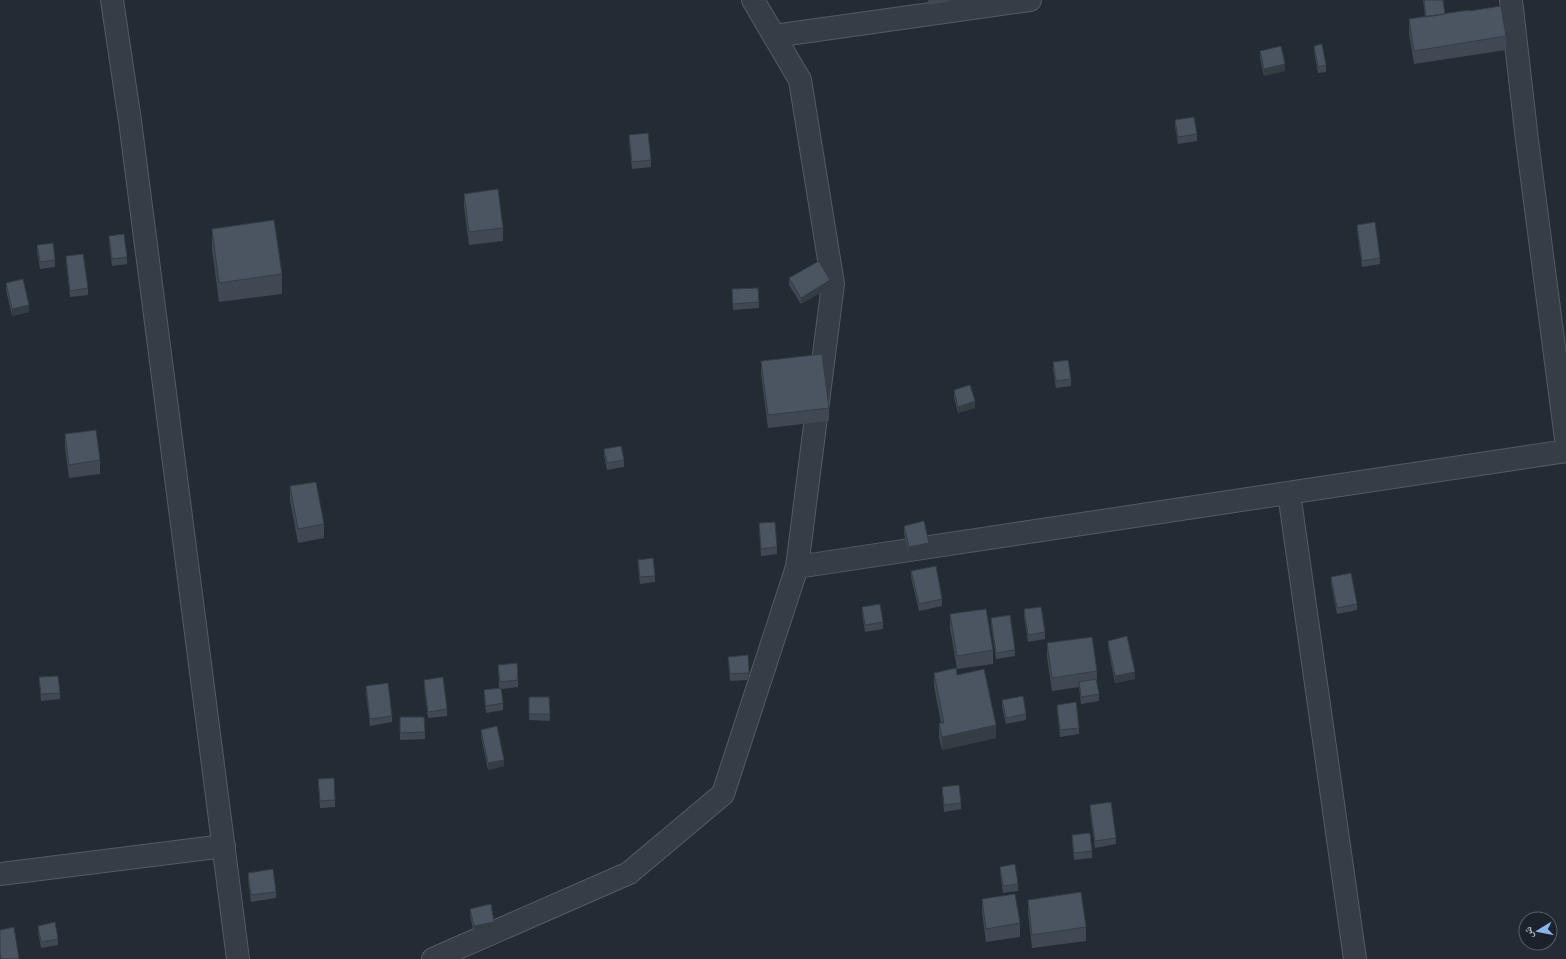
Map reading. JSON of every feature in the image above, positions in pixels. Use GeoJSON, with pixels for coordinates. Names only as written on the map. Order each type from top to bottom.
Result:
{"type":"FeatureCollection","features":[{"type":"Feature","properties":{"kind":"street"},"geometry":{"type":"LineString","coordinates":[[112,0],[130,121],[238,959]]}},
{"type":"Feature","properties":{"kind":"street"},"geometry":{"type":"LineString","coordinates":[[433,959],[629,873],[723,794],[797,567],[833,284],[800,80],[753,0]]}},
{"type":"Feature","properties":{"kind":"street"},"geometry":{"type":"LineString","coordinates":[[774,36],[1030,0]]}},
{"type":"Feature","properties":{"kind":"street"},"geometry":{"type":"LineString","coordinates":[[1511,0],[1527,140],[1566,440]]}},
{"type":"Feature","properties":{"kind":"street"},"geometry":{"type":"LineString","coordinates":[[797,567],[1566,451]]}},
{"type":"Feature","properties":{"kind":"street"},"geometry":{"type":"LineString","coordinates":[[1289,493],[1355,959]]}},
{"type":"Feature","properties":{"kind":"street"},"geometry":{"type":"LineString","coordinates":[[0,874],[224,846]]}},
{"type":"Feature","properties":{"kind":"building"},"geometry":{"type":"Polygon","coordinates":[[[1424,0],[1443,0],[1445,14],[1426,17],[1424,0]]]}},
{"type":"Feature","properties":{"kind":"building"},"geometry":{"type":"Polygon","coordinates":[[[1501,6],[1506,36],[1414,51],[1409,19],[1501,6]]]}},
{"type":"Feature","properties":{"kind":"building"},"geometry":{"type":"Polygon","coordinates":[[[1322,44],[1326,65],[1318,67],[1314,46],[1322,44]]]}},
{"type":"Feature","properties":{"kind":"building"},"geometry":{"type":"Polygon","coordinates":[[[1281,46],[1285,64],[1264,69],[1260,51],[1281,46]]]}},
{"type":"Feature","properties":{"kind":"building"},"geometry":{"type":"Polygon","coordinates":[[[1194,117],[1197,134],[1178,137],[1175,120],[1194,117]]]}},
{"type":"Feature","properties":{"kind":"building"},"geometry":{"type":"Polygon","coordinates":[[[648,133],[651,160],[632,162],[629,135],[648,133]]]}},
{"type":"Feature","properties":{"kind":"building"},"geometry":{"type":"Polygon","coordinates":[[[498,189],[503,228],[469,232],[464,194],[498,189]]]}},
{"type":"Feature","properties":{"kind":"building"},"geometry":{"type":"Polygon","coordinates":[[[274,220],[282,274],[219,283],[212,229],[274,220]]]}},
{"type":"Feature","properties":{"kind":"building"},"geometry":{"type":"Polygon","coordinates":[[[1375,222],[1380,258],[1362,261],[1357,225],[1375,222]]]}},
{"type":"Feature","properties":{"kind":"building"},"geometry":{"type":"Polygon","coordinates":[[[124,234],[127,257],[112,259],[109,236],[124,234]]]}},
{"type":"Feature","properties":{"kind":"building"},"geometry":{"type":"Polygon","coordinates":[[[53,243],[55,260],[40,262],[37,245],[53,243]]]}},
{"type":"Feature","properties":{"kind":"building"},"geometry":{"type":"Polygon","coordinates":[[[83,254],[88,288],[70,291],[66,256],[83,254]]]}},
{"type":"Feature","properties":{"kind":"building"},"geometry":{"type":"Polygon","coordinates":[[[819,261],[830,280],[801,298],[789,278],[819,261]]]}},
{"type":"Feature","properties":{"kind":"building"},"geometry":{"type":"Polygon","coordinates":[[[23,279],[29,305],[12,309],[6,283],[23,279]]]}},
{"type":"Feature","properties":{"kind":"building"},"geometry":{"type":"Polygon","coordinates":[[[758,288],[759,302],[733,304],[732,289],[758,288]]]}},
{"type":"Feature","properties":{"kind":"building"},"geometry":{"type":"Polygon","coordinates":[[[822,354],[829,408],[768,415],[761,361],[822,354]]]}},
{"type":"Feature","properties":{"kind":"building"},"geometry":{"type":"Polygon","coordinates":[[[1068,360],[1071,379],[1056,381],[1053,362],[1068,360]]]}},
{"type":"Feature","properties":{"kind":"building"},"geometry":{"type":"Polygon","coordinates":[[[970,385],[975,401],[958,407],[954,390],[970,385]]]}},
{"type":"Feature","properties":{"kind":"building"},"geometry":{"type":"Polygon","coordinates":[[[96,430],[100,460],[69,465],[65,434],[96,430]]]}},
{"type":"Feature","properties":{"kind":"building"},"geometry":{"type":"Polygon","coordinates":[[[621,446],[624,460],[607,463],[604,449],[621,446]]]}},
{"type":"Feature","properties":{"kind":"building"},"geometry":{"type":"Polygon","coordinates":[[[316,482],[324,524],[298,529],[290,486],[316,482]]]}},
{"type":"Feature","properties":{"kind":"building"},"geometry":{"type":"Polygon","coordinates":[[[924,521],[929,543],[909,547],[904,526],[924,521]]]}},
{"type":"Feature","properties":{"kind":"building"},"geometry":{"type":"Polygon","coordinates":[[[775,522],[777,547],[761,549],[759,523],[775,522]]]}},
{"type":"Feature","properties":{"kind":"building"},"geometry":{"type":"Polygon","coordinates":[[[653,558],[655,576],[640,577],[638,560],[653,558]]]}},
{"type":"Feature","properties":{"kind":"building"},"geometry":{"type":"Polygon","coordinates":[[[936,566],[942,599],[919,604],[911,571],[936,566]]]}},
{"type":"Feature","properties":{"kind":"building"},"geometry":{"type":"Polygon","coordinates":[[[1351,573],[1357,604],[1337,608],[1331,577],[1351,573]]]}},
{"type":"Feature","properties":{"kind":"building"},"geometry":{"type":"Polygon","coordinates":[[[880,604],[883,622],[865,625],[862,607],[880,604]]]}},
{"type":"Feature","properties":{"kind":"building"},"geometry":{"type":"Polygon","coordinates":[[[1041,607],[1045,632],[1028,635],[1024,609],[1041,607]]]}},
{"type":"Feature","properties":{"kind":"building"},"geometry":{"type":"Polygon","coordinates":[[[986,609],[993,650],[957,656],[950,614],[986,609]]]}},
{"type":"Feature","properties":{"kind":"building"},"geometry":{"type":"Polygon","coordinates":[[[1010,615],[1015,650],[996,653],[991,618],[1010,615]]]}},
{"type":"Feature","properties":{"kind":"building"},"geometry":{"type":"Polygon","coordinates":[[[1127,636],[1135,672],[1115,676],[1108,641],[1127,636]]]}},
{"type":"Feature","properties":{"kind":"building"},"geometry":{"type":"Polygon","coordinates":[[[1092,637],[1097,671],[1052,678],[1047,643],[1092,637]]]}},
{"type":"Feature","properties":{"kind":"building"},"geometry":{"type":"Polygon","coordinates":[[[748,655],[749,673],[730,674],[728,657],[748,655]]]}},
{"type":"Feature","properties":{"kind":"building"},"geometry":{"type":"Polygon","coordinates":[[[517,663],[518,680],[500,682],[498,665],[517,663]]]}},
{"type":"Feature","properties":{"kind":"building"},"geometry":{"type":"Polygon","coordinates":[[[956,668],[957,675],[984,669],[996,725],[942,737],[939,723],[944,723],[934,673],[956,668]]]}},
{"type":"Feature","properties":{"kind":"building"},"geometry":{"type":"Polygon","coordinates":[[[58,676],[60,693],[41,694],[39,677],[58,676]]]}},
{"type":"Feature","properties":{"kind":"building"},"geometry":{"type":"Polygon","coordinates":[[[443,677],[447,709],[428,712],[424,680],[443,677]]]}},
{"type":"Feature","properties":{"kind":"building"},"geometry":{"type":"Polygon","coordinates":[[[1096,679],[1099,694],[1081,697],[1079,682],[1096,679]]]}},
{"type":"Feature","properties":{"kind":"building"},"geometry":{"type":"Polygon","coordinates":[[[388,683],[392,716],[370,719],[366,686],[388,683]]]}},
{"type":"Feature","properties":{"kind":"building"},"geometry":{"type":"Polygon","coordinates":[[[501,688],[503,703],[486,706],[484,690],[501,688]]]}},
{"type":"Feature","properties":{"kind":"building"},"geometry":{"type":"Polygon","coordinates":[[[1023,696],[1026,714],[1006,718],[1002,700],[1023,696]]]}},
{"type":"Feature","properties":{"kind":"building"},"geometry":{"type":"Polygon","coordinates":[[[529,697],[549,697],[550,714],[529,714],[529,697]]]}},
{"type":"Feature","properties":{"kind":"building"},"geometry":{"type":"Polygon","coordinates":[[[1076,702],[1079,728],[1060,730],[1057,705],[1076,702]]]}},
{"type":"Feature","properties":{"kind":"building"},"geometry":{"type":"Polygon","coordinates":[[[400,717],[424,717],[425,732],[400,733],[400,717]]]}},
{"type":"Feature","properties":{"kind":"building"},"geometry":{"type":"Polygon","coordinates":[[[497,726],[504,760],[488,763],[481,730],[497,726]]]}},
{"type":"Feature","properties":{"kind":"building"},"geometry":{"type":"Polygon","coordinates":[[[334,778],[335,800],[320,801],[318,779],[334,778]]]}},
{"type":"Feature","properties":{"kind":"building"},"geometry":{"type":"Polygon","coordinates":[[[959,785],[961,803],[944,805],[942,787],[959,785]]]}},
{"type":"Feature","properties":{"kind":"building"},"geometry":{"type":"Polygon","coordinates":[[[1111,802],[1116,838],[1095,841],[1090,805],[1111,802]]]}},
{"type":"Feature","properties":{"kind":"building"},"geometry":{"type":"Polygon","coordinates":[[[1090,833],[1092,851],[1074,853],[1072,835],[1090,833]]]}},
{"type":"Feature","properties":{"kind":"building"},"geometry":{"type":"Polygon","coordinates":[[[1015,864],[1018,884],[1003,886],[1000,867],[1015,864]]]}},
{"type":"Feature","properties":{"kind":"building"},"geometry":{"type":"Polygon","coordinates":[[[273,869],[276,892],[251,895],[248,873],[273,869]]]}},
{"type":"Feature","properties":{"kind":"building"},"geometry":{"type":"Polygon","coordinates":[[[1081,892],[1086,927],[1032,935],[1028,900],[1081,892]]]}},
{"type":"Feature","properties":{"kind":"building"},"geometry":{"type":"Polygon","coordinates":[[[1015,894],[1020,923],[986,929],[982,899],[1015,894]]]}},
{"type":"Feature","properties":{"kind":"building"},"geometry":{"type":"Polygon","coordinates":[[[491,904],[494,922],[474,926],[470,909],[491,904]]]}},
{"type":"Feature","properties":{"kind":"building"},"geometry":{"type":"Polygon","coordinates":[[[55,922],[58,939],[41,942],[38,926],[55,922]]]}},
{"type":"Feature","properties":{"kind":"building"},"geometry":{"type":"Polygon","coordinates":[[[14,927],[19,959],[1,959],[0,930],[14,927]]]}}]}
